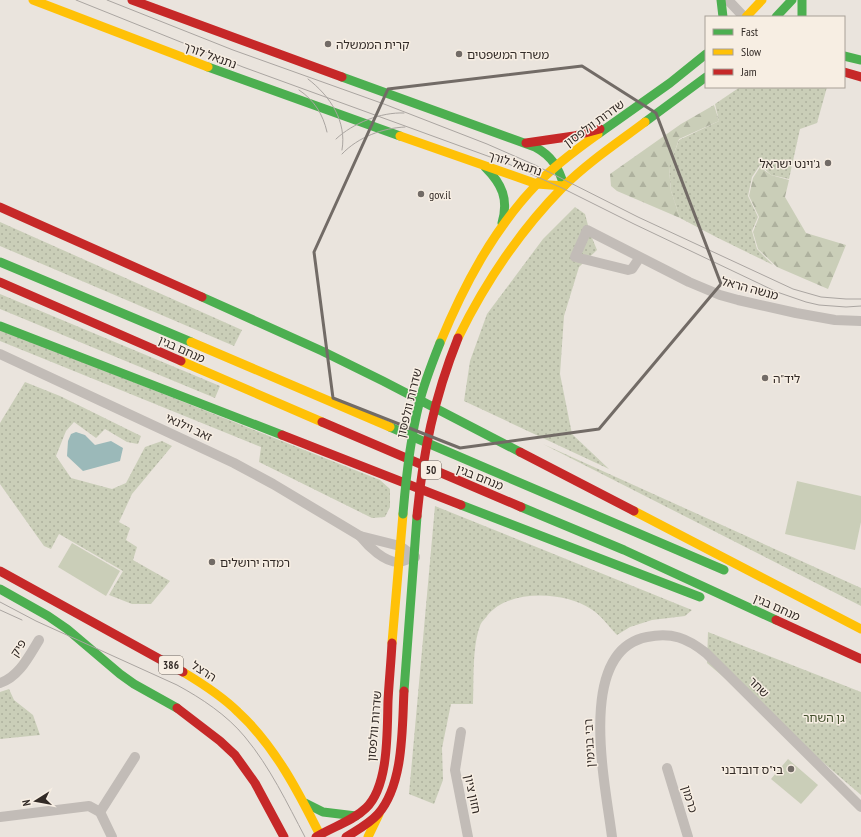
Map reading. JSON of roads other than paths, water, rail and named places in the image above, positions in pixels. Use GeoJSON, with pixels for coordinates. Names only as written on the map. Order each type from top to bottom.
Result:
{"type":"FeatureCollection","features":[{"type":"Feature","properties":{"kind":"main road","name":"נתנאל לורך"},"geometry":{"type":"LineString","coordinates":[[32,0],[180,57],[481,165],[537,184],[564,186],[554,160],[541,150],[132,0]]}},
{"type":"Feature","properties":{"kind":"main road"},"geometry":{"type":"LineString","coordinates":[[721,0],[723,16]]}},
{"type":"Feature","properties":{"kind":"main road"},"geometry":{"type":"LineString","coordinates":[[777,16],[792,0]]}},
{"type":"Feature","properties":{"kind":"main road"},"geometry":{"type":"LineString","coordinates":[[802,0],[802,16]]}},
{"type":"Feature","properties":{"kind":"main road"},"geometry":{"type":"LineString","coordinates":[[746,16],[757,2],[770,16]]}},
{"type":"Feature","properties":{"kind":"main road","name":"שדרות וולפסון"},"geometry":{"type":"LineString","coordinates":[[319,836],[364,810],[375,796],[382,771],[402,514],[417,412],[440,342],[471,274],[499,229],[537,184],[557,165],[669,84],[705,55]]}},
{"type":"Feature","properties":{"kind":"main road"},"geometry":{"type":"LineString","coordinates":[[845,56],[861,60]]}},
{"type":"Feature","properties":{"kind":"main road"},"geometry":{"type":"LineString","coordinates":[[845,72],[861,77]]}},
{"type":"Feature","properties":{"kind":"main road","name":"שדרות וולפסון"},"geometry":{"type":"LineString","coordinates":[[346,837],[372,822],[388,801],[393,790],[399,763],[421,468],[429,426],[441,380],[458,338],[475,304],[497,268],[536,217],[564,186],[584,168],[705,79]]}},
{"type":"Feature","properties":{"kind":"main road"},"geometry":{"type":"LineString","coordinates":[[524,143],[585,133],[603,128],[617,121]]}},
{"type":"Feature","properties":{"kind":"main road"},"geometry":{"type":"LineString","coordinates":[[481,165],[494,177],[504,194],[506,210],[499,229]]}},
{"type":"Feature","properties":{"kind":"main road"},"geometry":{"type":"LineString","coordinates":[[0,206],[383,380],[861,629]]}},
{"type":"Feature","properties":{"kind":"main road","name":"מנחם בגין"},"geometry":{"type":"LineString","coordinates":[[0,262],[156,326],[730,572]]}},
{"type":"Feature","properties":{"kind":"main road","name":"מנחם בגין"},"geometry":{"type":"LineString","coordinates":[[0,282],[439,474],[624,550],[861,659]]}},
{"type":"Feature","properties":{"kind":"main road"},"geometry":{"type":"LineString","coordinates":[[0,326],[712,602]]}},
{"type":"Feature","properties":{"kind":"main road","name":"הרצל"},"geometry":{"type":"LineString","coordinates":[[0,571],[110,630],[194,678],[239,712],[265,742],[288,773],[305,804],[319,836]]}},
{"type":"Feature","properties":{"kind":"main road","name":"מנחם בגין"},"geometry":{"type":"LineString","coordinates":[[744,579],[861,629]]}},
{"type":"Feature","properties":{"kind":"main road"},"geometry":{"type":"LineString","coordinates":[[0,589],[48,616],[77,637],[120,674],[139,687],[181,710],[220,741],[235,755],[256,783],[284,837]]}},
{"type":"Feature","properties":{"kind":"main road"},"geometry":{"type":"LineString","coordinates":[[727,608],[861,659]]}},
{"type":"Feature","properties":{"kind":"main road"},"geometry":{"type":"LineString","coordinates":[[305,804],[312,809],[323,813],[356,816]]}},
{"type":"Feature","properties":{"kind":"main road"},"geometry":{"type":"LineString","coordinates":[[368,837],[379,814]]}},
{"type":"Feature","properties":{"kind":"street"},"geometry":{"type":"LineString","coordinates":[[728,0],[744,16]]}},
{"type":"Feature","properties":{"kind":"street","name":"מנשה הראל"},"geometry":{"type":"LineString","coordinates":[[640,257],[632,269],[628,270],[575,257],[587,230],[696,285],[720,295],[815,317],[861,321]]}},
{"type":"Feature","properties":{"kind":"street","name":"זאב וילנאי"},"geometry":{"type":"LineString","coordinates":[[0,354],[234,463],[274,484],[360,536],[400,546],[414,557]]}},
{"type":"Feature","properties":{"kind":"street","name":"זאב וילנאי"},"geometry":{"type":"LineString","coordinates":[[360,536],[371,549],[378,554],[398,562]]}},
{"type":"Feature","properties":{"kind":"street"},"geometry":{"type":"LineString","coordinates":[[398,562],[414,557]]}},
{"type":"Feature","properties":{"kind":"street","name":"שחר"},"geometry":{"type":"LineString","coordinates":[[620,651],[634,642],[651,636],[676,636],[689,641],[706,653],[861,807]]}},
{"type":"Feature","properties":{"kind":"street","name":"פיק"},"geometry":{"type":"LineString","coordinates":[[0,683],[5,682],[19,670],[39,640]]}},
{"type":"Feature","properties":{"kind":"street","name":"רבי בנימין"},"geometry":{"type":"LineString","coordinates":[[612,837],[603,765],[600,710],[603,688],[607,676],[615,657],[620,651]]}},
{"type":"Feature","properties":{"kind":"street","name":"חזון ציון"},"geometry":{"type":"LineString","coordinates":[[460,732],[455,770],[468,837]]}},
{"type":"Feature","properties":{"kind":"street"},"geometry":{"type":"LineString","coordinates":[[100,812],[135,757]]}},
{"type":"Feature","properties":{"kind":"street","name":"כרמון"},"geometry":{"type":"LineString","coordinates":[[667,768],[688,837]]}},
{"type":"Feature","properties":{"kind":"street"},"geometry":{"type":"LineString","coordinates":[[0,817],[88,806],[100,812],[112,837]]}},
{"type":"Feature","properties":{"kind":"water"},"geometry":{"type":"Polygon","coordinates":[[[76,432],[85,435],[95,445],[111,441],[123,448],[120,461],[83,471],[67,456],[68,441],[71,434],[76,432]]]}},
{"type":"Feature","properties":{"kind":"tram line"},"geometry":{"type":"LineString","coordinates":[[76,0],[243,67],[504,162],[562,188],[777,292],[819,305],[846,307],[861,306]]}},
{"type":"Feature","properties":{"kind":"tram line"},"geometry":{"type":"LineString","coordinates":[[107,0],[233,50],[384,104],[487,144],[535,165],[638,217],[793,289],[821,297],[861,299]]}},
{"type":"Feature","properties":{"kind":"tram line"},"geometry":{"type":"LineString","coordinates":[[308,79],[330,101],[335,110],[342,129],[342,150]]}},
{"type":"Feature","properties":{"kind":"tram line"},"geometry":{"type":"LineString","coordinates":[[299,90],[309,98],[317,108],[323,119],[327,132]]}},
{"type":"Feature","properties":{"kind":"tram line"},"geometry":{"type":"LineString","coordinates":[[336,139],[359,123],[386,114],[404,113]]}},
{"type":"Feature","properties":{"kind":"tram line"},"geometry":{"type":"LineString","coordinates":[[342,154],[348,148],[371,134],[388,129],[405,127]]}},
{"type":"Feature","properties":{"kind":"tram line"},"geometry":{"type":"LineString","coordinates":[[0,602],[36,621],[177,685],[213,708],[230,721],[245,737],[262,760],[278,786],[305,837]]}},
{"type":"Feature","properties":{"kind":"tram line"},"geometry":{"type":"LineString","coordinates":[[0,610],[22,620]]}},
{"type":"Feature","properties":{"kind":"place","name":"קרית הממשלה"},"geometry":{"type":"Point","coordinates":[328,44]}},
{"type":"Feature","properties":{"kind":"place","name":"משרד המשפטים"},"geometry":{"type":"Point","coordinates":[459,54]}},
{"type":"Feature","properties":{"kind":"place","name":"ג'וינט ישראל"},"geometry":{"type":"Point","coordinates":[828,163]}},
{"type":"Feature","properties":{"kind":"place","name":"gov.il"},"geometry":{"type":"Point","coordinates":[421,194]}},
{"type":"Feature","properties":{"kind":"place","name":"ליד\"ה"},"geometry":{"type":"Point","coordinates":[765,378]}},
{"type":"Feature","properties":{"kind":"place","name":"רמדה ירושלים"},"geometry":{"type":"Point","coordinates":[212,562]}},
{"type":"Feature","properties":{"kind":"place","name":"בי\"ס דובדבני"},"geometry":{"type":"Point","coordinates":[791,769]}},
{"type":"Feature","properties":{"kind":"park label","name":"גן השחר"},"geometry":{"type":"Point","coordinates":[824,717]}}]}
